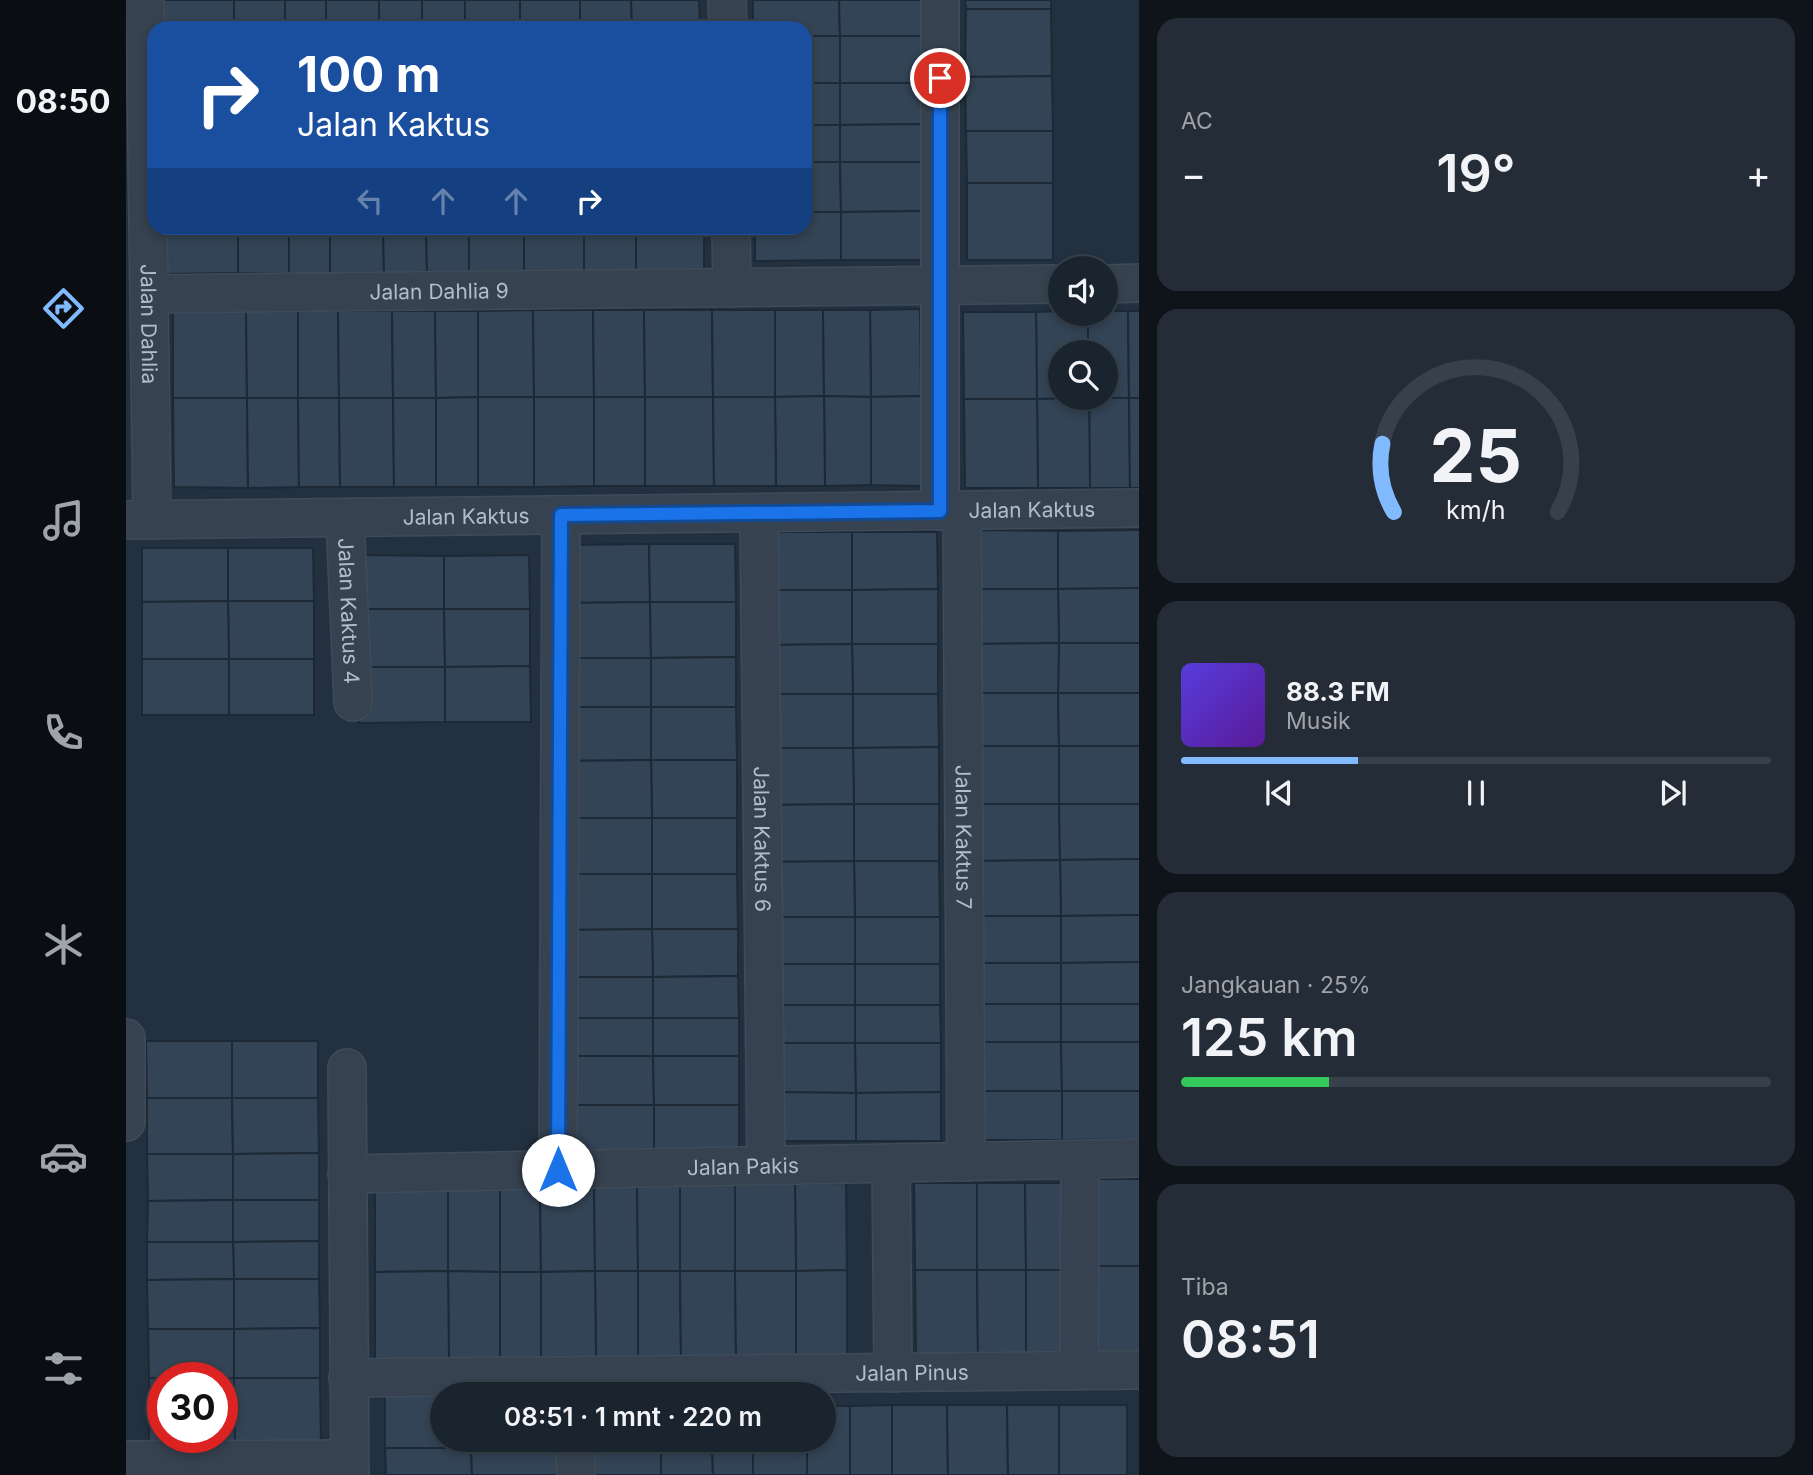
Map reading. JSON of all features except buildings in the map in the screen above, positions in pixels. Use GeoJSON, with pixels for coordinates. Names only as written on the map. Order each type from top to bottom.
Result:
{"type":"FeatureCollection","features":[{"type":"Feature","properties":{"kind":"street","name":"Jalan Dahlia"},"geometry":{"type":"LineString","coordinates":[[145,0],[147,28]]}},
{"type":"Feature","properties":{"kind":"street"},"geometry":{"type":"LineString","coordinates":[[727,0],[728,21]]}},
{"type":"Feature","properties":{"kind":"street","name":"Jalan Kaktus 7"},"geometry":{"type":"LineString","coordinates":[[940,0],[941,286],[951,511],[966,1162]]}},
{"type":"Feature","properties":{"kind":"street","name":"Jalan Dahlia"},"geometry":{"type":"LineString","coordinates":[[139,520],[149,235]]}},
{"type":"Feature","properties":{"kind":"street"},"geometry":{"type":"LineString","coordinates":[[731,235],[732,288]]}},
{"type":"Feature","properties":{"kind":"street"},"geometry":{"type":"LineString","coordinates":[[1118,284],[1139,283]]}},
{"type":"Feature","properties":{"kind":"street","name":"Jalan Dahlia 9"},"geometry":{"type":"LineString","coordinates":[[149,294],[1048,284]]}},
{"type":"Feature","properties":{"kind":"street","name":"Jalan Kaktus"},"geometry":{"type":"LineString","coordinates":[[139,520],[1139,508]]}},
{"type":"Feature","properties":{"kind":"street","name":"Jalan Kaktus 6"},"geometry":{"type":"LineString","coordinates":[[759,513],[766,1166]]}},
{"type":"Feature","properties":{"kind":"street"},"geometry":{"type":"LineString","coordinates":[[558,1170],[561,515]]}},
{"type":"Feature","properties":{"kind":"street","name":"Jalan Kaktus 4"},"geometry":{"type":"LineString","coordinates":[[345,518],[353,702]]}},
{"type":"Feature","properties":{"kind":"street"},"geometry":{"type":"LineString","coordinates":[[126,1038],[126,1122]]}},
{"type":"Feature","properties":{"kind":"street"},"geometry":{"type":"LineString","coordinates":[[126,1460],[349,1467],[347,1068]]}},
{"type":"Feature","properties":{"kind":"street","name":"Jalan Pakis"},"geometry":{"type":"LineString","coordinates":[[347,1174],[1139,1158]]}},
{"type":"Feature","properties":{"kind":"street"},"geometry":{"type":"LineString","coordinates":[[1079,1370],[1080,1160]]}},
{"type":"Feature","properties":{"kind":"street"},"geometry":{"type":"LineString","coordinates":[[891,1163],[893,1373]]}},
{"type":"Feature","properties":{"kind":"street","name":"Jalan Pinus"},"geometry":{"type":"LineString","coordinates":[[652,1382],[893,1373],[1139,1370]]}},
{"type":"Feature","properties":{"kind":"street","name":"Jalan Pinus"},"geometry":{"type":"LineString","coordinates":[[348,1378],[476,1382]]}},
{"type":"Feature","properties":{"kind":"street"},"geometry":{"type":"LineString","coordinates":[[575,1452],[576,1475]]}},
{"type":"Feature","properties":{"kind":"route"},"geometry":{"type":"LineString","coordinates":[[558,1170],[561,515],[940,511],[940,78]]}}]}
